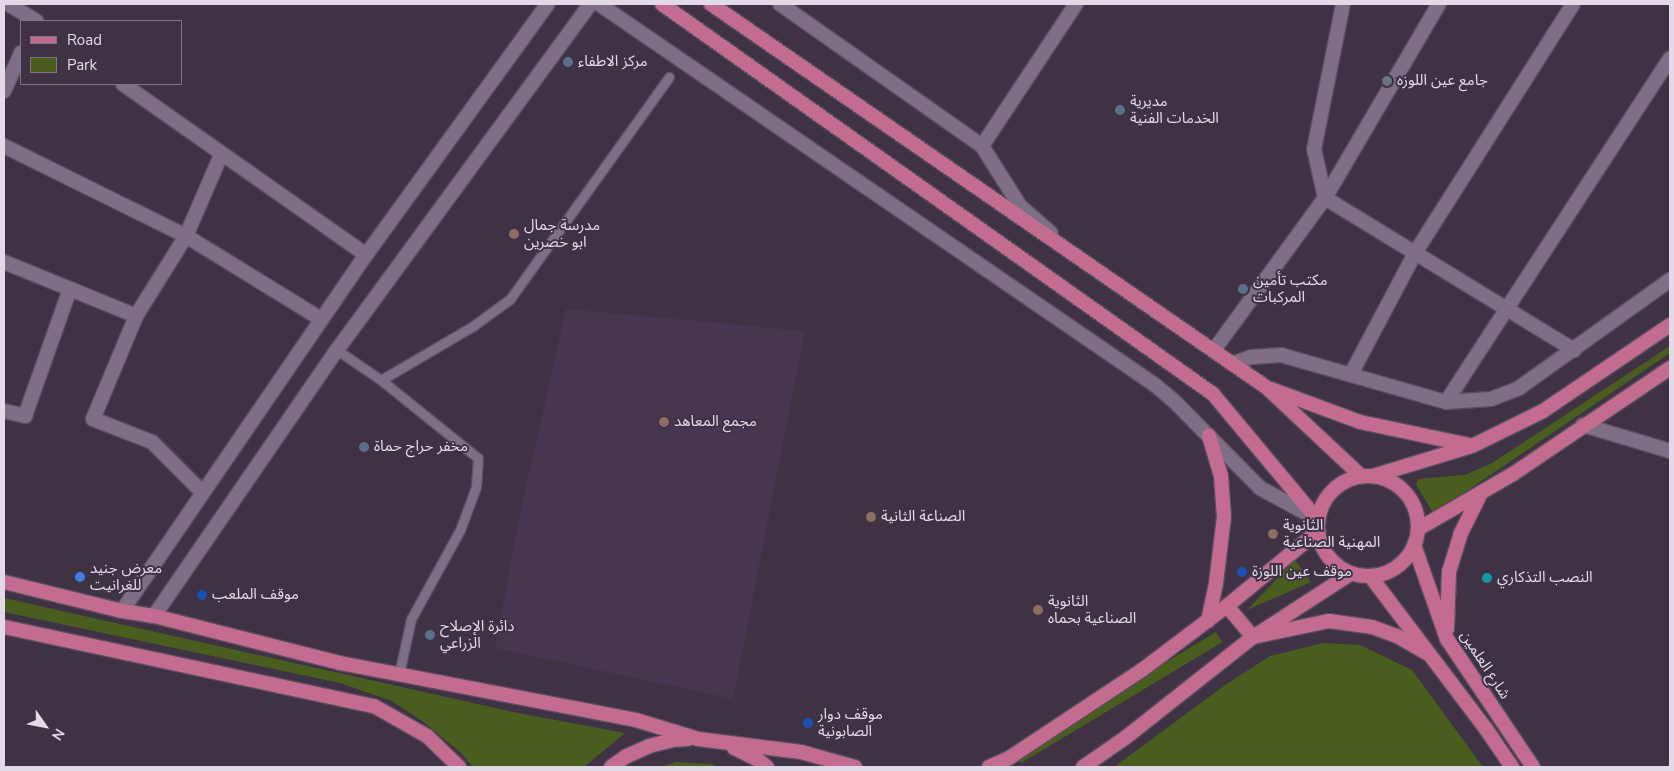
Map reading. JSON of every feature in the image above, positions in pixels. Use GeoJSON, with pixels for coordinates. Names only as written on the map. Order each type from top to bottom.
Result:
{"type":"FeatureCollection","features":[{"type":"Feature","properties":{"kind":"main road"},"geometry":{"type":"LineString","coordinates":[[662,4],[1213,394],[1317,526]]}},
{"type":"Feature","properties":{"kind":"main road"},"geometry":{"type":"LineString","coordinates":[[712,4],[1266,387],[1367,476],[1388,480],[1401,488],[1414,506],[1418,529],[1414,545],[1407,557],[1397,567],[1384,574],[1371,576],[1350,574],[1338,567],[1328,557],[1321,545],[1317,526],[1322,504],[1332,490],[1345,481],[1367,476],[1472,446],[1543,411],[1670,325]]}},
{"type":"Feature","properties":{"kind":"main road"},"geometry":{"type":"LineString","coordinates":[[1418,529],[1513,474],[1670,368]]}},
{"type":"Feature","properties":{"kind":"main road"},"geometry":{"type":"LineString","coordinates":[[1266,387],[1360,422],[1472,446]]}},
{"type":"Feature","properties":{"kind":"main road"},"geometry":{"type":"LineString","coordinates":[[1208,621],[1217,574],[1224,517],[1221,476],[1209,436]]}},
{"type":"Feature","properties":{"kind":"main road"},"geometry":{"type":"LineString","coordinates":[[1447,639],[1449,572],[1460,535],[1481,493]]}},
{"type":"Feature","properties":{"kind":"main road"},"geometry":{"type":"LineString","coordinates":[[989,767],[1009,758],[1142,670],[1227,606],[1317,526]]}},
{"type":"Feature","properties":{"kind":"main road","name":"شارع العلمين"},"geometry":{"type":"LineString","coordinates":[[1414,545],[1447,639],[1533,767]]}},
{"type":"Feature","properties":{"kind":"main road"},"geometry":{"type":"LineString","coordinates":[[1083,767],[1125,738],[1252,637],[1350,574]]}},
{"type":"Feature","properties":{"kind":"main road"},"geometry":{"type":"LineString","coordinates":[[1371,576],[1512,767]]}},
{"type":"Feature","properties":{"kind":"main road"},"geometry":{"type":"LineString","coordinates":[[4,582],[122,611],[154,616],[340,663],[636,720],[698,739],[729,745],[757,759],[767,767]]}},
{"type":"Feature","properties":{"kind":"main road"},"geometry":{"type":"LineString","coordinates":[[1227,606],[1252,637]]}},
{"type":"Feature","properties":{"kind":"main road"},"geometry":{"type":"LineString","coordinates":[[1252,637],[1329,621],[1372,627],[1397,636],[1431,655]]}},
{"type":"Feature","properties":{"kind":"main road"},"geometry":{"type":"LineString","coordinates":[[4,627],[374,706],[427,736],[460,767]]}},
{"type":"Feature","properties":{"kind":"main road"},"geometry":{"type":"LineString","coordinates":[[611,767],[627,756],[650,746],[673,740],[698,739],[801,752],[855,767]]}},
{"type":"Feature","properties":{"kind":"street"},"geometry":{"type":"LineString","coordinates":[[8,4],[34,20]]}},
{"type":"Feature","properties":{"kind":"street"},"geometry":{"type":"LineString","coordinates":[[122,611],[321,319],[548,4]]}},
{"type":"Feature","properties":{"kind":"street"},"geometry":{"type":"LineString","coordinates":[[154,616],[337,350],[590,4]]}},
{"type":"Feature","properties":{"kind":"street"},"geometry":{"type":"LineString","coordinates":[[599,4],[1154,385],[1209,436],[1260,488],[1317,526]]}},
{"type":"Feature","properties":{"kind":"street"},"geometry":{"type":"LineString","coordinates":[[780,4],[982,146],[1020,206],[1086,263]]}},
{"type":"Feature","properties":{"kind":"street"},"geometry":{"type":"LineString","coordinates":[[982,146],[1076,4]]}},
{"type":"Feature","properties":{"kind":"street"},"geometry":{"type":"LineString","coordinates":[[1343,4],[1314,149],[1324,198],[1574,350]]}},
{"type":"Feature","properties":{"kind":"street"},"geometry":{"type":"LineString","coordinates":[[1214,350],[1324,198],[1439,4]]}},
{"type":"Feature","properties":{"kind":"street"},"geometry":{"type":"LineString","coordinates":[[1351,374],[1415,253],[1573,4]]}},
{"type":"Feature","properties":{"kind":"street"},"geometry":{"type":"LineString","coordinates":[[4,91],[20,55]]}},
{"type":"Feature","properties":{"kind":"street"},"geometry":{"type":"LineString","coordinates":[[1446,402],[1670,59]]}},
{"type":"Feature","properties":{"kind":"street"},"geometry":{"type":"LineString","coordinates":[[124,85],[221,155],[366,255]]}},
{"type":"Feature","properties":{"kind":"street"},"geometry":{"type":"LineString","coordinates":[[4,146],[186,236],[321,319]]}},
{"type":"Feature","properties":{"kind":"street"},"geometry":{"type":"LineString","coordinates":[[202,492],[152,442],[93,418],[136,316],[186,236],[221,155]]}},
{"type":"Feature","properties":{"kind":"street"},"geometry":{"type":"LineString","coordinates":[[4,262],[136,316]]}},
{"type":"Feature","properties":{"kind":"street"},"geometry":{"type":"LineString","coordinates":[[1232,364],[1251,356],[1276,355],[1351,374],[1446,402],[1476,401],[1505,394],[1519,388],[1670,280]]}},
{"type":"Feature","properties":{"kind":"street"},"geometry":{"type":"LineString","coordinates":[[4,411],[24,416],[70,290]]}},
{"type":"Feature","properties":{"kind":"street"},"geometry":{"type":"LineString","coordinates":[[1583,425],[1670,451]]}},
{"type":"Feature","properties":{"kind":"lane"},"geometry":{"type":"LineString","coordinates":[[381,380],[474,326],[510,299],[669,77]]}},
{"type":"Feature","properties":{"kind":"lane"},"geometry":{"type":"LineString","coordinates":[[337,350],[381,380],[478,458],[476,487],[460,530],[410,619],[399,674]]}},
{"type":"Feature","properties":{"kind":"shaded area","name":"مجمع المعاهد"},"geometry":{"type":"Polygon","coordinates":[[[566,309],[805,331],[733,699],[495,648],[520,514],[566,309]]]}},
{"type":"Feature","properties":{"kind":"green space"},"geometry":{"type":"Polygon","coordinates":[[[1670,346],[1670,353],[1436,512],[1432,511],[1416,485],[1418,479],[1465,475],[1492,463],[1670,346]]]}},
{"type":"Feature","properties":{"kind":"green space"},"geometry":{"type":"Polygon","coordinates":[[[1295,560],[1311,582],[1247,610],[1295,560]]]}},
{"type":"Feature","properties":{"kind":"green space"},"geometry":{"type":"Polygon","coordinates":[[[4,598],[513,712],[625,733],[584,767],[473,767],[460,752],[425,723],[392,701],[340,683],[4,612],[4,598]]]}},
{"type":"Feature","properties":{"kind":"green space"},"geometry":{"type":"Polygon","coordinates":[[[1216,632],[1222,642],[1021,763],[1015,753],[1216,632]]]}},
{"type":"Feature","properties":{"kind":"green space"},"geometry":{"type":"Polygon","coordinates":[[[1323,643],[1360,645],[1412,670],[1483,767],[1114,767],[1228,683],[1270,656],[1323,643]]]}},
{"type":"Feature","properties":{"kind":"green space"},"geometry":{"type":"Polygon","coordinates":[[[676,762],[712,764],[718,767],[660,767],[676,762]]]}},
{"type":"Feature","properties":{"kind":"place","name":"مركز الاطفاء"},"geometry":{"type":"Point","coordinates":[568,62]}},
{"type":"Feature","properties":{"kind":"place","name":"جامع عين اللوزه"},"geometry":{"type":"Point","coordinates":[1387,81]}},
{"type":"Feature","properties":{"kind":"place","name":"مديرية الخدمات الفنية"},"geometry":{"type":"Point","coordinates":[1120,110]}},
{"type":"Feature","properties":{"kind":"place","name":"مدرسة جمال ابو خصرين"},"geometry":{"type":"Point","coordinates":[514,234]}},
{"type":"Feature","properties":{"kind":"place","name":"مكتب تأمين المركبات"},"geometry":{"type":"Point","coordinates":[1243,289]}},
{"type":"Feature","properties":{"kind":"place","name":"مجمع المعاهد"},"geometry":{"type":"Point","coordinates":[664,422]}},
{"type":"Feature","properties":{"kind":"place","name":"مخفر حراج حماة"},"geometry":{"type":"Point","coordinates":[364,447]}},
{"type":"Feature","properties":{"kind":"place","name":"الصناعة الثانية"},"geometry":{"type":"Point","coordinates":[871,517]}},
{"type":"Feature","properties":{"kind":"place","name":"الثانوية المهنية الصناعية"},"geometry":{"type":"Point","coordinates":[1273,534]}},
{"type":"Feature","properties":{"kind":"place","name":"موقف عين اللوزة"},"geometry":{"type":"Point","coordinates":[1242,572]}},
{"type":"Feature","properties":{"kind":"place","name":"معرض جنيد للغرانيت"},"geometry":{"type":"Point","coordinates":[80,577]}},
{"type":"Feature","properties":{"kind":"place","name":"النصب التذكاري"},"geometry":{"type":"Point","coordinates":[1487,578]}},
{"type":"Feature","properties":{"kind":"place","name":"موقف الملعب"},"geometry":{"type":"Point","coordinates":[202,595]}},
{"type":"Feature","properties":{"kind":"place","name":"الثانوية الصناعية بحماه"},"geometry":{"type":"Point","coordinates":[1038,610]}},
{"type":"Feature","properties":{"kind":"place","name":"دائرة الإصلاح الزراعي"},"geometry":{"type":"Point","coordinates":[430,635]}},
{"type":"Feature","properties":{"kind":"place","name":"موقف دوار الصابونية"},"geometry":{"type":"Point","coordinates":[808,723]}}]}
